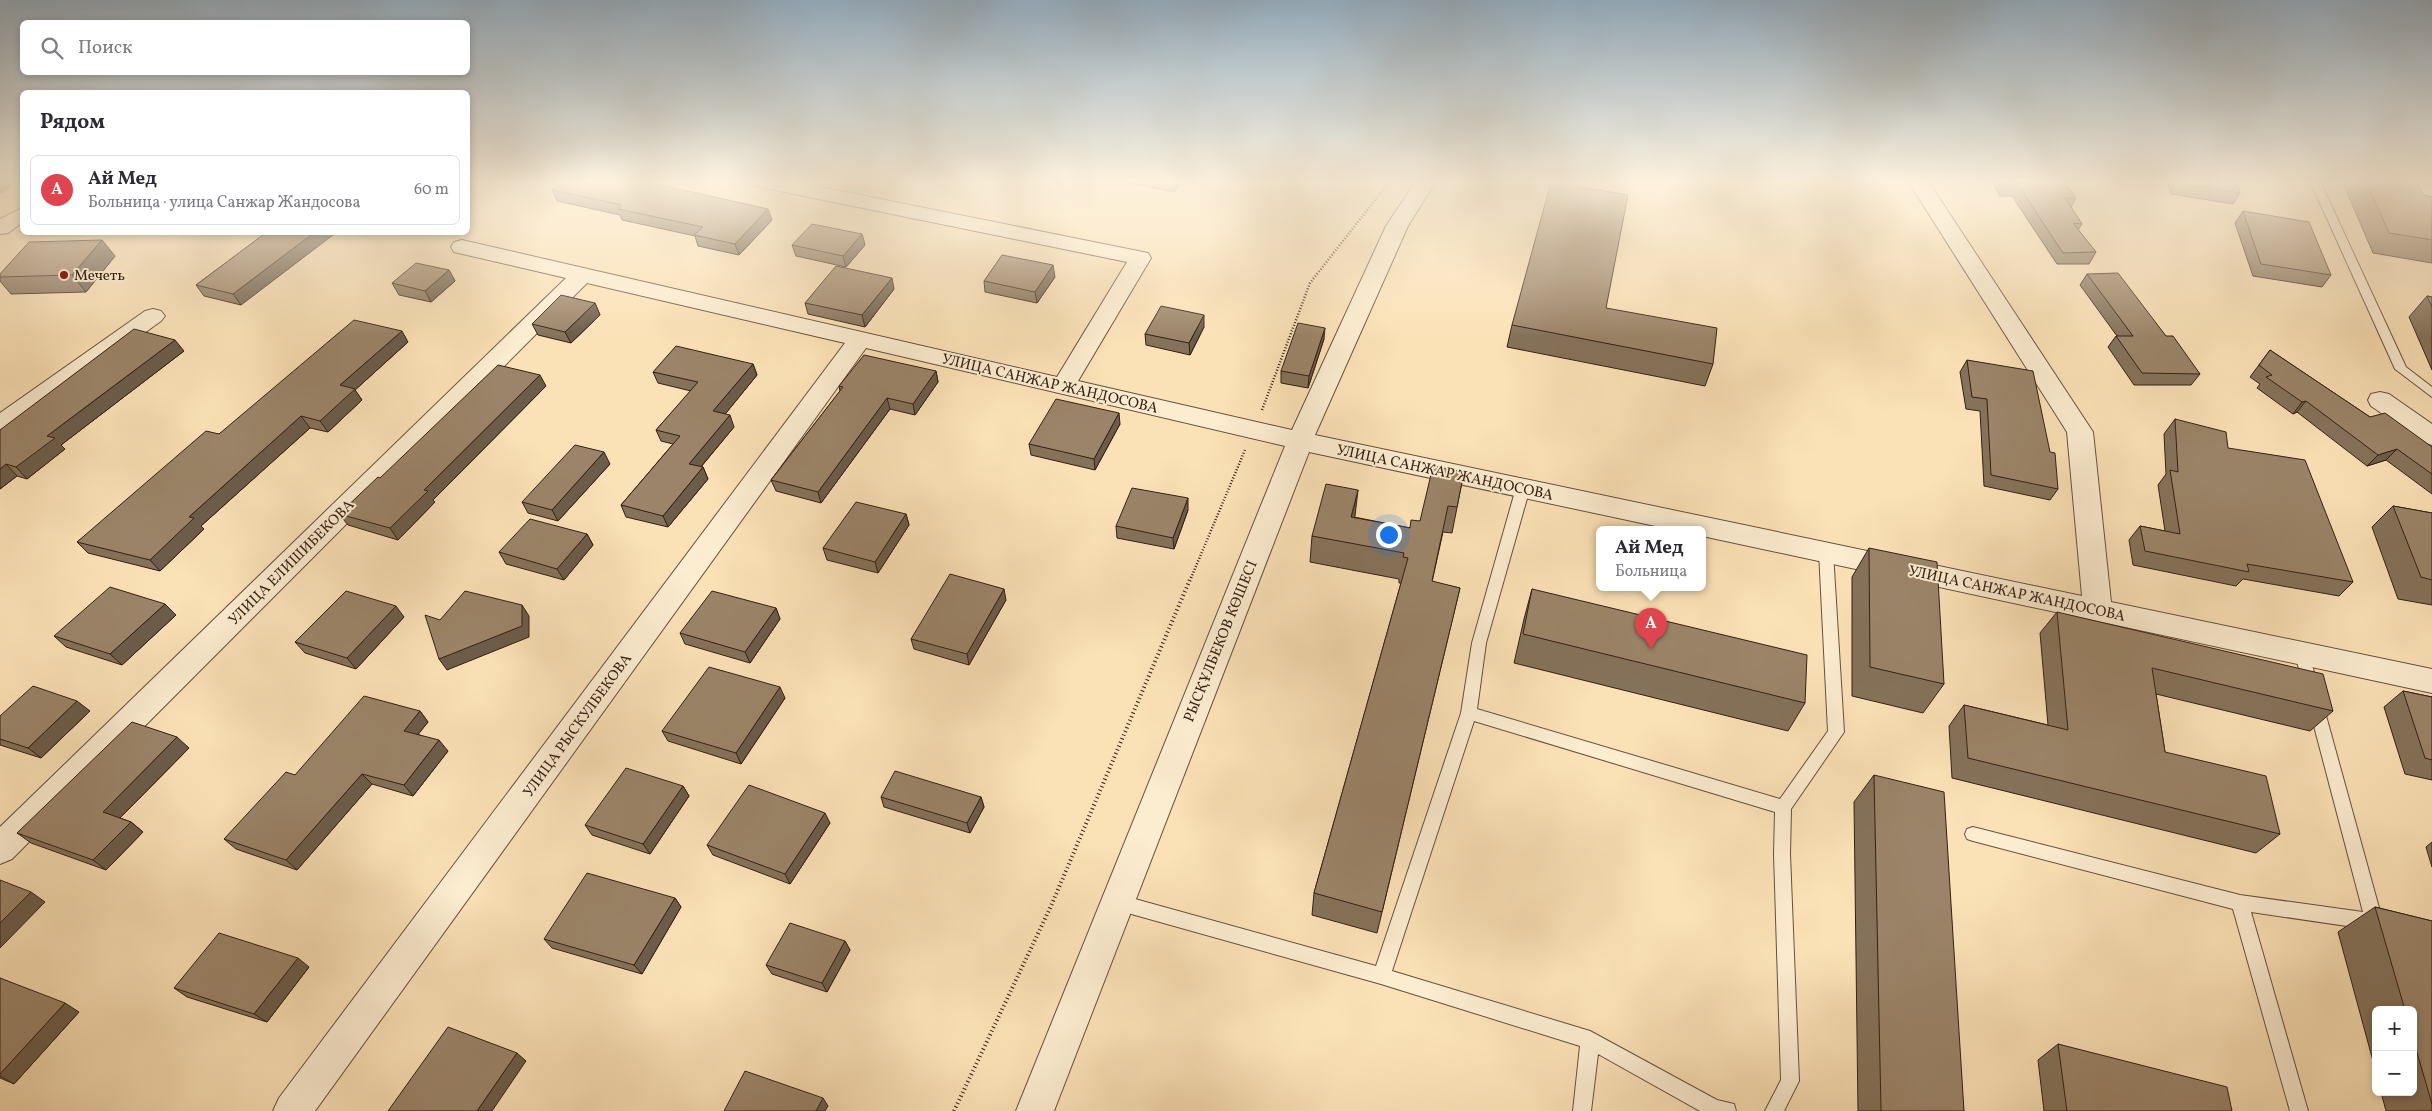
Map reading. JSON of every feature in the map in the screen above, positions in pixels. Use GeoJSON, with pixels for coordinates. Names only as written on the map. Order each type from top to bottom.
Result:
{"type":"FeatureCollection","features":[{"type":"Feature","properties":{"kind":"street"},"geometry":{"type":"LineString","coordinates":[[1016,233],[1140,258],[1063,387]]}},
{"type":"Feature","properties":{"kind":"street","name":"РЫСҚҰЛБЕКОВ КӨШЕСІ"},"geometry":{"type":"LineString","coordinates":[[1035,1111],[1116,902],[1300,441],[1393,233]]}},
{"type":"Feature","properties":{"kind":"street"},"geometry":{"type":"LineString","coordinates":[[1951,233],[2080,432],[2098,610]]}},
{"type":"Feature","properties":{"kind":"street","name":"УЛИЦА САНЖАР ЖАНДОСОВА"},"geometry":{"type":"LineString","coordinates":[[462,247],[1300,441],[1703,526]]}},
{"type":"Feature","properties":{"kind":"street","name":"УЛИЦА ЕЛИШИБЕКОВА"},"geometry":{"type":"LineString","coordinates":[[0,849],[582,275]]}},
{"type":"Feature","properties":{"kind":"street"},"geometry":{"type":"LineString","coordinates":[[0,425],[153,316]]}},
{"type":"Feature","properties":{"kind":"street","name":"УЛИЦА РЫСКУЛБЕКОВА"},"geometry":{"type":"LineString","coordinates":[[292,1111],[861,339]]}},
{"type":"Feature","properties":{"kind":"street"},"geometry":{"type":"LineString","coordinates":[[2380,400],[2432,436]]}},
{"type":"Feature","properties":{"kind":"street","name":"УЛИЦА САНЖАР ЖАНДОСОВА"},"geometry":{"type":"LineString","coordinates":[[1706,527],[2432,681]]}},
{"type":"Feature","properties":{"kind":"lane"},"geometry":{"type":"LineString","coordinates":[[2338,233],[2400,369],[2432,393]]}},
{"type":"Feature","properties":{"kind":"lane"},"geometry":{"type":"LineString","coordinates":[[1381,976],[1469,713],[1479,643],[1523,488]]}},
{"type":"Feature","properties":{"kind":"lane"},"geometry":{"type":"LineString","coordinates":[[1774,1111],[1790,1081],[1782,854],[1783,807],[1836,732],[1826,552]]}},
{"type":"Feature","properties":{"kind":"lane"},"geometry":{"type":"LineString","coordinates":[[2302,654],[2374,921]]}},
{"type":"Feature","properties":{"kind":"lane"},"geometry":{"type":"LineString","coordinates":[[1469,713],[1783,807]]}},
{"type":"Feature","properties":{"kind":"lane"},"geometry":{"type":"LineString","coordinates":[[1973,834],[2240,903],[2374,921],[2399,927]]}},
{"type":"Feature","properties":{"kind":"lane"},"geometry":{"type":"LineString","coordinates":[[1116,902],[1381,976],[1590,1040],[1715,1108],[1727,1111]]}},
{"type":"Feature","properties":{"kind":"lane"},"geometry":{"type":"LineString","coordinates":[[2240,903],[2299,1111]]}},
{"type":"Feature","properties":{"kind":"lane"},"geometry":{"type":"LineString","coordinates":[[1582,1111],[1590,1040]]}},
{"type":"Feature","properties":{"kind":"path"},"geometry":{"type":"LineString","coordinates":[[954,1111],[1051,906],[1254,430],[1310,283],[1349,233]]}},
{"type":"Feature","properties":{"kind":"building"},"geometry":{"type":"Polygon","coordinates":[[[696,233],[746,233],[735,244],[694,235],[696,233]]]}},
{"type":"Feature","properties":{"kind":"building"},"geometry":{"type":"Polygon","coordinates":[[[804,233],[862,234],[843,256],[792,245],[804,233]]]}},
{"type":"Feature","properties":{"kind":"building"},"geometry":{"type":"Polygon","coordinates":[[[1537,233],[1621,233],[1606,308],[1717,328],[1713,364],[1512,325],[1537,233]]]}},
{"type":"Feature","properties":{"kind":"building"},"geometry":{"type":"Polygon","coordinates":[[[2050,233],[2081,233],[2096,252],[2063,253],[2050,233]]]}},
{"type":"Feature","properties":{"kind":"building"},"geometry":{"type":"Polygon","coordinates":[[[2250,233],[2314,233],[2331,275],[2261,264],[2250,233]]]}},
{"type":"Feature","properties":{"kind":"building"},"geometry":{"type":"Polygon","coordinates":[[[2389,233],[2432,233],[2432,240],[2389,233]]]}},
{"type":"Feature","properties":{"kind":"building"},"geometry":{"type":"Polygon","coordinates":[[[263,235],[311,235],[233,294],[196,285],[263,235]]]}},
{"type":"Feature","properties":{"kind":"building"},"geometry":{"type":"Polygon","coordinates":[[[102,240],[72,275],[0,277],[0,274],[29,242],[102,240]]]}},
{"type":"Feature","properties":{"kind":"building"},"geometry":{"type":"Polygon","coordinates":[[[1002,255],[1053,265],[1035,292],[984,281],[1002,255]]]}},
{"type":"Feature","properties":{"kind":"building"},"geometry":{"type":"Polygon","coordinates":[[[416,263],[449,270],[425,291],[392,283],[416,263]]]}},
{"type":"Feature","properties":{"kind":"building"},"geometry":{"type":"Polygon","coordinates":[[[836,266],[892,278],[862,315],[805,303],[836,266]]]}},
{"type":"Feature","properties":{"kind":"building"},"geometry":{"type":"Polygon","coordinates":[[[2118,273],[2166,336],[2173,336],[2200,374],[2142,373],[2116,336],[2133,336],[2087,274],[2118,273]]]}},
{"type":"Feature","properties":{"kind":"building"},"geometry":{"type":"Polygon","coordinates":[[[561,295],[595,303],[565,332],[532,324],[561,295]]]}},
{"type":"Feature","properties":{"kind":"building"},"geometry":{"type":"Polygon","coordinates":[[[2427,296],[2432,297],[2432,307],[2427,296]]]}},
{"type":"Feature","properties":{"kind":"building"},"geometry":{"type":"Polygon","coordinates":[[[1161,306],[1204,315],[1189,343],[1145,334],[1161,306]]]}},
{"type":"Feature","properties":{"kind":"building"},"geometry":{"type":"Polygon","coordinates":[[[354,320],[402,331],[340,385],[355,389],[320,421],[301,416],[189,517],[194,518],[150,560],[77,542],[206,431],[219,434],[354,320]]]}},
{"type":"Feature","properties":{"kind":"building"},"geometry":{"type":"Polygon","coordinates":[[[1298,323],[1325,328],[1309,376],[1281,371],[1298,323]]]}},
{"type":"Feature","properties":{"kind":"building"},"geometry":{"type":"Polygon","coordinates":[[[134,329],[175,340],[47,436],[55,438],[16,467],[6,464],[0,469],[0,430],[134,329]]]}},
{"type":"Feature","properties":{"kind":"building"},"geometry":{"type":"Polygon","coordinates":[[[676,346],[753,364],[713,411],[730,415],[689,464],[703,467],[663,516],[621,505],[680,436],[656,430],[698,382],[653,372],[676,346]]]}},
{"type":"Feature","properties":{"kind":"building"},"geometry":{"type":"Polygon","coordinates":[[[2270,350],[2370,417],[2385,413],[2432,447],[2432,474],[2397,449],[2378,455],[2306,401],[2302,402],[2266,377],[2272,375],[2259,365],[2270,350]]]}},
{"type":"Feature","properties":{"kind":"building"},"geometry":{"type":"Polygon","coordinates":[[[864,355],[936,371],[913,404],[887,398],[818,492],[771,480],[843,387],[839,386],[864,355]]]}},
{"type":"Feature","properties":{"kind":"building"},"geometry":{"type":"Polygon","coordinates":[[[1967,360],[2033,371],[2050,452],[2055,453],[2058,489],[1991,475],[1987,399],[1972,397],[1967,360]]]}},
{"type":"Feature","properties":{"kind":"building"},"geometry":{"type":"Polygon","coordinates":[[[498,365],[540,375],[424,490],[428,491],[390,528],[339,514],[378,477],[380,478],[498,365]]]}},
{"type":"Feature","properties":{"kind":"building"},"geometry":{"type":"Polygon","coordinates":[[[1056,399],[1119,413],[1094,459],[1029,444],[1056,399]]]}},
{"type":"Feature","properties":{"kind":"building"},"geometry":{"type":"Polygon","coordinates":[[[2175,419],[2226,432],[2228,448],[2305,460],[2353,582],[2247,564],[2249,572],[2145,551],[2140,526],[2180,534],[2170,470],[2178,472],[2175,419]]]}},
{"type":"Feature","properties":{"kind":"building"},"geometry":{"type":"Polygon","coordinates":[[[575,445],[604,452],[552,510],[522,502],[575,445]]]}},
{"type":"Feature","properties":{"kind":"building"},"geometry":{"type":"Polygon","coordinates":[[[1433,466],[1464,472],[1457,507],[1448,506],[1432,581],[1460,588],[1382,912],[1314,893],[1408,558],[1403,557],[1404,553],[1312,536],[1326,484],[1358,490],[1351,517],[1410,528],[1411,520],[1420,521],[1433,466]]]}},
{"type":"Feature","properties":{"kind":"building"},"geometry":{"type":"Polygon","coordinates":[[[1132,488],[1188,498],[1173,538],[1116,526],[1132,488]]]}},
{"type":"Feature","properties":{"kind":"building"},"geometry":{"type":"Polygon","coordinates":[[[856,502],[906,514],[875,562],[823,548],[856,502]]]}},
{"type":"Feature","properties":{"kind":"building"},"geometry":{"type":"Polygon","coordinates":[[[2393,506],[2432,513],[2432,580],[2421,577],[2393,506]]]}},
{"type":"Feature","properties":{"kind":"building"},"geometry":{"type":"Polygon","coordinates":[[[530,519],[587,534],[557,569],[499,552],[530,519]]]}},
{"type":"Feature","properties":{"kind":"building"},"geometry":{"type":"Polygon","coordinates":[[[1869,548],[1937,562],[1944,684],[1870,667],[1869,548]]]}},
{"type":"Feature","properties":{"kind":"building"},"geometry":{"type":"Polygon","coordinates":[[[950,574],[1004,589],[967,654],[911,639],[950,574]]]}},
{"type":"Feature","properties":{"kind":"building"},"geometry":{"type":"Polygon","coordinates":[[[110,587],[165,604],[110,654],[54,636],[110,587]]]}},
{"type":"Feature","properties":{"kind":"building"},"geometry":{"type":"Polygon","coordinates":[[[1532,589],[1807,655],[1805,703],[1523,634],[1532,589]]]}},
{"type":"Feature","properties":{"kind":"building"},"geometry":{"type":"Polygon","coordinates":[[[346,591],[396,606],[347,658],[295,642],[346,591]]]}},
{"type":"Feature","properties":{"kind":"building"},"geometry":{"type":"Polygon","coordinates":[[[465,591],[522,605],[522,626],[439,659],[425,615],[440,620],[465,591]]]}},
{"type":"Feature","properties":{"kind":"building"},"geometry":{"type":"Polygon","coordinates":[[[712,591],[776,608],[745,652],[680,633],[712,591]]]}},
{"type":"Feature","properties":{"kind":"building"},"geometry":{"type":"Polygon","coordinates":[[[2057,612],[2323,674],[2333,711],[2152,668],[2165,752],[2266,776],[2280,834],[1968,758],[1964,705],[2068,730],[2057,612]]]}},
{"type":"Feature","properties":{"kind":"building"},"geometry":{"type":"Polygon","coordinates":[[[709,667],[780,687],[736,753],[662,731],[709,667]]]}},
{"type":"Feature","properties":{"kind":"building"},"geometry":{"type":"Polygon","coordinates":[[[33,686],[77,701],[28,748],[0,739],[0,716],[33,686]]]}},
{"type":"Feature","properties":{"kind":"building"},"geometry":{"type":"Polygon","coordinates":[[[2403,691],[2432,697],[2432,760],[2425,758],[2403,691]]]}},
{"type":"Feature","properties":{"kind":"building"},"geometry":{"type":"Polygon","coordinates":[[[364,696],[420,711],[404,731],[439,740],[404,785],[362,774],[286,860],[224,839],[286,772],[295,775],[364,696]]]}},
{"type":"Feature","properties":{"kind":"building"},"geometry":{"type":"Polygon","coordinates":[[[132,722],[177,737],[103,812],[131,822],[93,860],[17,833],[132,722]]]}},
{"type":"Feature","properties":{"kind":"building"},"geometry":{"type":"Polygon","coordinates":[[[626,768],[683,786],[643,844],[585,825],[626,768]]]}},
{"type":"Feature","properties":{"kind":"building"},"geometry":{"type":"Polygon","coordinates":[[[895,771],[981,797],[967,823],[881,797],[895,771]]]}},
{"type":"Feature","properties":{"kind":"building"},"geometry":{"type":"Polygon","coordinates":[[[1874,775],[1944,792],[1964,1111],[1881,1111],[1874,775]]]}},
{"type":"Feature","properties":{"kind":"building"},"geometry":{"type":"Polygon","coordinates":[[[749,785],[825,813],[785,874],[707,845],[749,785]]]}},
{"type":"Feature","properties":{"kind":"building"},"geometry":{"type":"Polygon","coordinates":[[[587,873],[675,898],[634,965],[544,939],[587,873]]]}},
{"type":"Feature","properties":{"kind":"building"},"geometry":{"type":"Polygon","coordinates":[[[0,880],[31,892],[0,923],[0,880]]]}},
{"type":"Feature","properties":{"kind":"building"},"geometry":{"type":"Polygon","coordinates":[[[2375,907],[2432,921],[2432,1104],[2417,1053],[2417,1006],[2404,1006],[2375,907]]]}},
{"type":"Feature","properties":{"kind":"building"},"geometry":{"type":"Polygon","coordinates":[[[790,923],[845,941],[822,983],[766,965],[790,923]]]}},
{"type":"Feature","properties":{"kind":"building"},"geometry":{"type":"Polygon","coordinates":[[[219,933],[298,958],[254,1014],[174,988],[219,933]]]}},
{"type":"Feature","properties":{"kind":"building"},"geometry":{"type":"Polygon","coordinates":[[[0,978],[65,1003],[0,1074],[0,978]]]}},
{"type":"Feature","properties":{"kind":"building"},"geometry":{"type":"Polygon","coordinates":[[[448,1027],[517,1053],[477,1111],[388,1111],[448,1027]]]}},
{"type":"Feature","properties":{"kind":"building"},"geometry":{"type":"Polygon","coordinates":[[[2058,1044],[2227,1087],[2232,1111],[2067,1111],[2058,1044]]]}},
{"type":"Feature","properties":{"kind":"building"},"geometry":{"type":"Polygon","coordinates":[[[745,1071],[823,1098],[816,1111],[724,1111],[745,1071]]]}},
{"type":"Feature","properties":{"kind":"place","name":"Мечеть"},"geometry":{"type":"Point","coordinates":[64,275]}},
{"type":"Feature","properties":{"kind":"place","name":"Ай Мед"},"geometry":{"type":"Point","coordinates":[1651,649]}}]}
